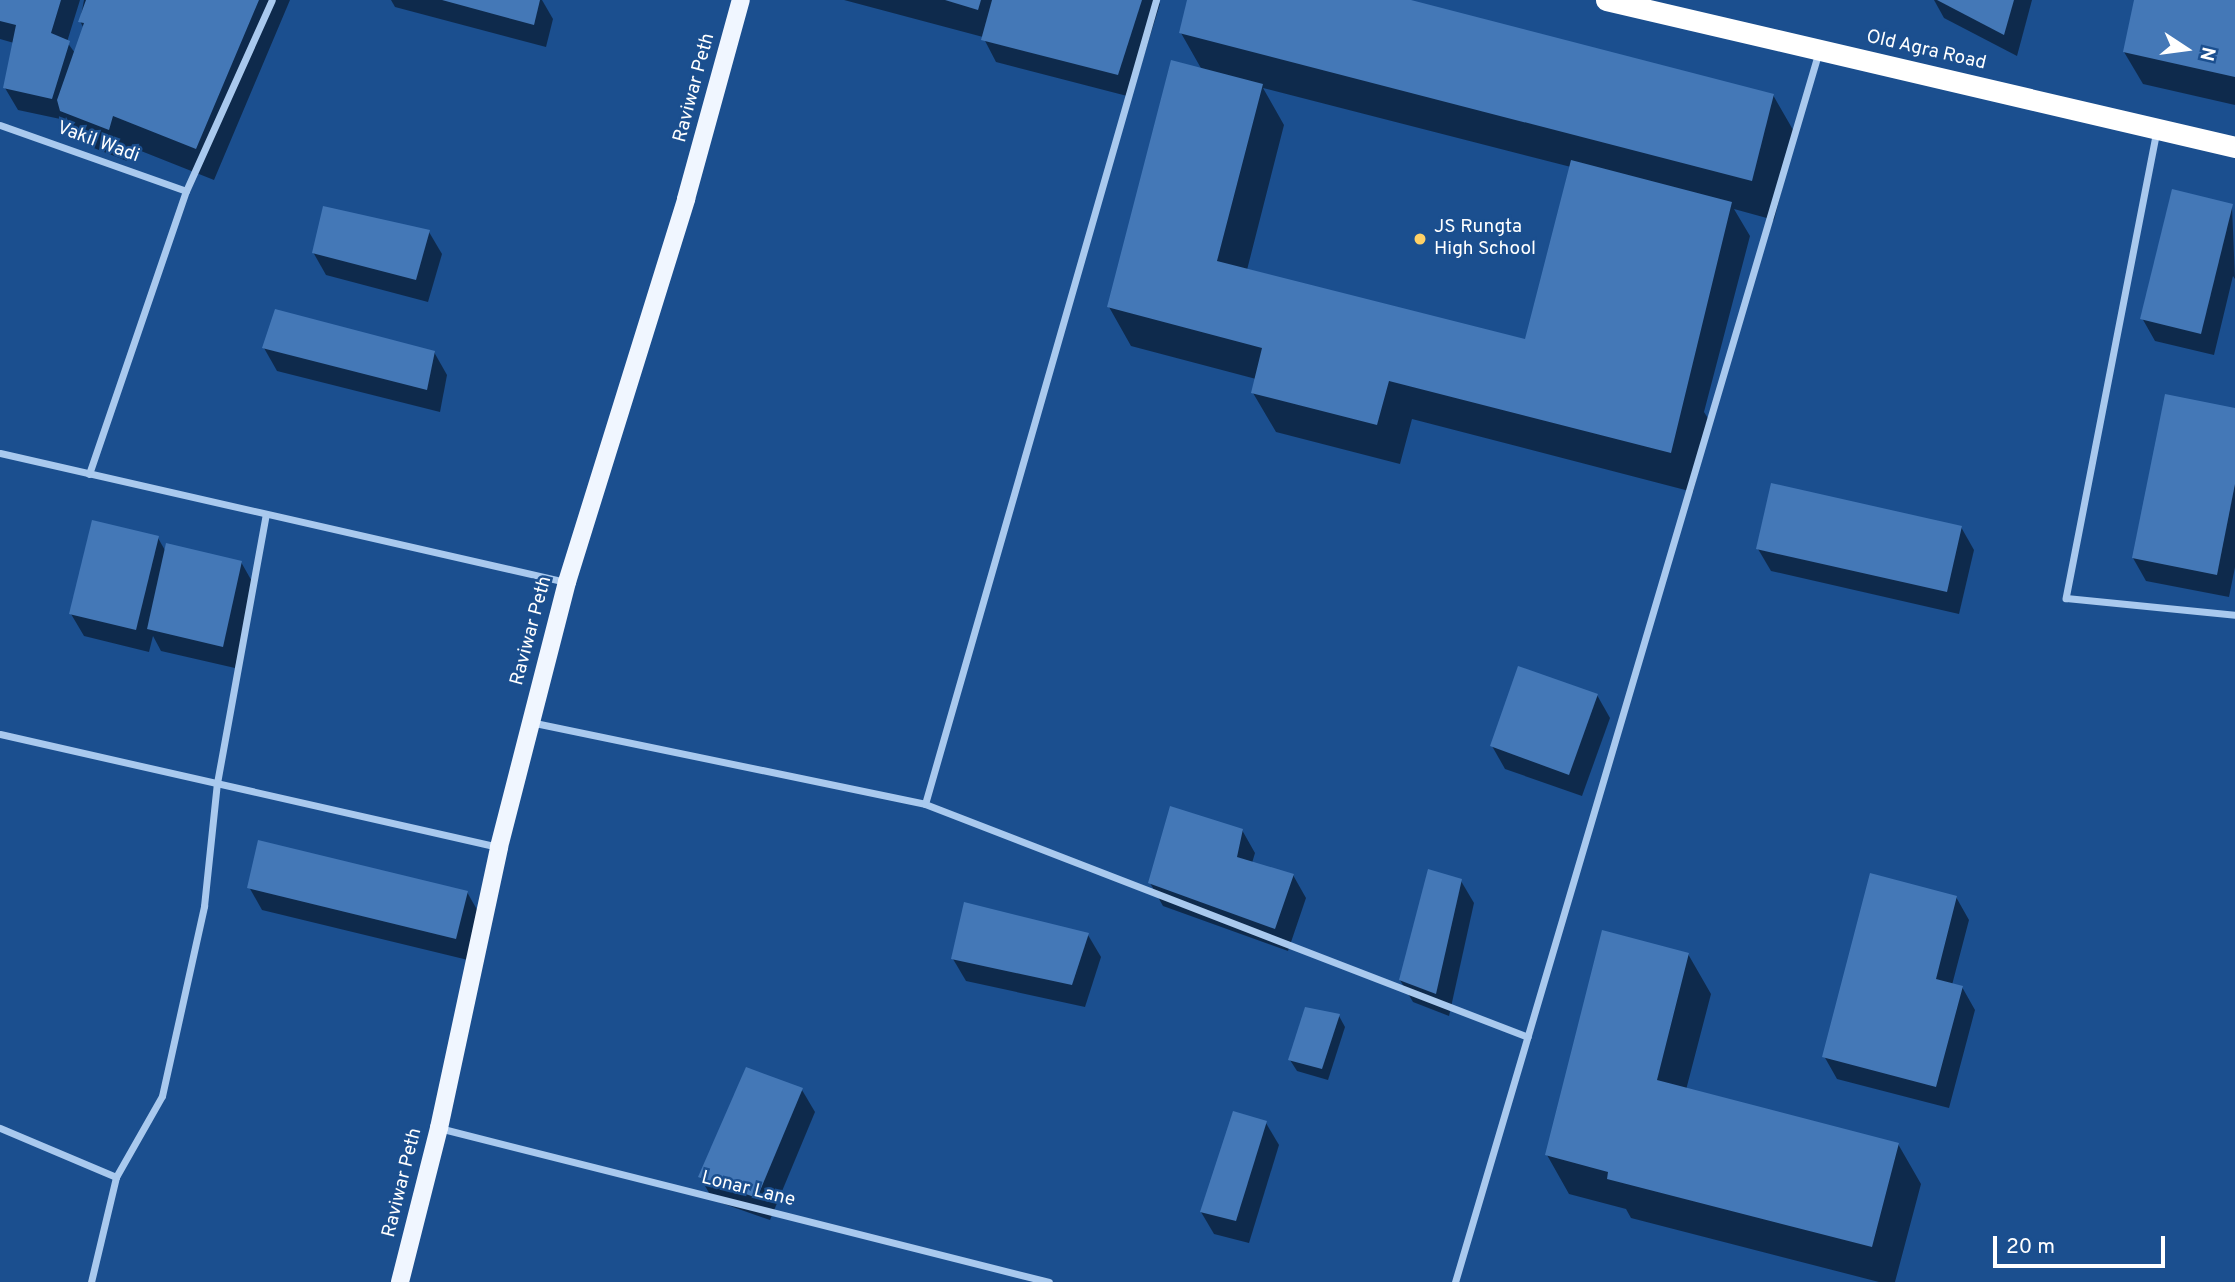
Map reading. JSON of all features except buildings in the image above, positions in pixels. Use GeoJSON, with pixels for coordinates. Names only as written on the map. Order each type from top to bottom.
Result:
{"type":"FeatureCollection","features":[{"type":"Feature","properties":{"kind":"highway","name":"Old Agra Road"},"geometry":{"type":"LineString","coordinates":[[1606,0],[2235,147]]}},
{"type":"Feature","properties":{"kind":"main road","name":"Raviwar Peth"},"geometry":{"type":"LineString","coordinates":[[400,1282],[439,1128],[499,847],[567,582],[686,199],[741,0]]}},
{"type":"Feature","properties":{"kind":"street"},"geometry":{"type":"LineString","coordinates":[[89,474],[186,191],[272,0]]}},
{"type":"Feature","properties":{"kind":"street"},"geometry":{"type":"LineString","coordinates":[[925,804],[1156,0]]}},
{"type":"Feature","properties":{"kind":"street"},"geometry":{"type":"LineString","coordinates":[[1455,1282],[1819,50]]}},
{"type":"Feature","properties":{"kind":"street","name":"Vakil Wadi"},"geometry":{"type":"LineString","coordinates":[[0,125],[186,191]]}},
{"type":"Feature","properties":{"kind":"street"},"geometry":{"type":"LineString","coordinates":[[2157,129],[2066,598],[2235,614]]}},
{"type":"Feature","properties":{"kind":"street"},"geometry":{"type":"LineString","coordinates":[[0,453],[567,582]]}},
{"type":"Feature","properties":{"kind":"street"},"geometry":{"type":"LineString","coordinates":[[91,1282],[116,1177],[162,1096],[204,906],[217,783],[266,514]]}},
{"type":"Feature","properties":{"kind":"street"},"geometry":{"type":"LineString","coordinates":[[530,722],[925,804],[1528,1037]]}},
{"type":"Feature","properties":{"kind":"street"},"geometry":{"type":"LineString","coordinates":[[0,734],[499,847]]}},
{"type":"Feature","properties":{"kind":"street"},"geometry":{"type":"LineString","coordinates":[[0,1128],[116,1177]]}},
{"type":"Feature","properties":{"kind":"street","name":"Lonar Lane"},"geometry":{"type":"LineString","coordinates":[[439,1128],[1049,1282]]}},
{"type":"Feature","properties":{"kind":"place","name":"JS Rungta High School"},"geometry":{"type":"Point","coordinates":[1420,239]}}]}
